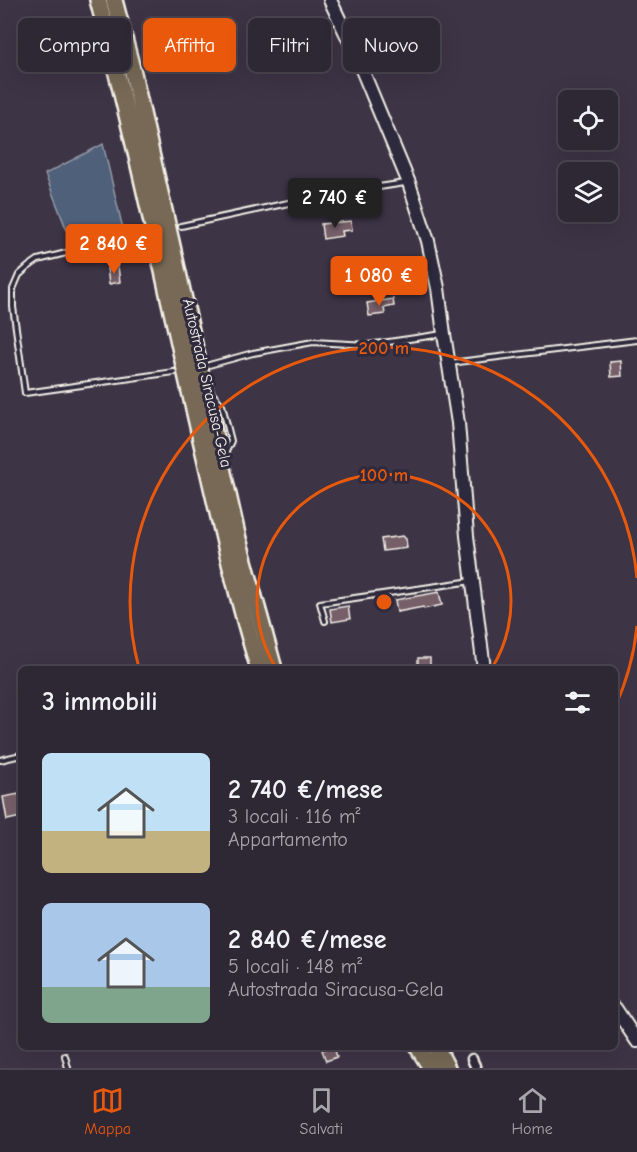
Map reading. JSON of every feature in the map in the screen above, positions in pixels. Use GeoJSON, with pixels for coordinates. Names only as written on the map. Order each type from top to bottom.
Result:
{"type":"FeatureCollection","features":[{"type":"Feature","properties":{"kind":"highway","name":"Autostrada Siracusa-Gela"},"geometry":{"type":"LineString","coordinates":[[98,0],[119,77],[244,621],[258,666]]}},
{"type":"Feature","properties":{"kind":"highway","name":"Autostrada Siracusa-Gela"},"geometry":{"type":"LineString","coordinates":[[114,0],[133,73],[220,462],[273,666]]}},
{"type":"Feature","properties":{"kind":"highway"},"geometry":{"type":"LineString","coordinates":[[420,1050],[430,1068]]}},
{"type":"Feature","properties":{"kind":"highway"},"geometry":{"type":"LineString","coordinates":[[437,1050],[447,1068]]}},
{"type":"Feature","properties":{"kind":"street"},"geometry":{"type":"LineString","coordinates":[[330,0],[353,48],[409,183],[428,241],[438,288],[458,423],[467,536],[484,666]]}},
{"type":"Feature","properties":{"kind":"street"},"geometry":{"type":"LineString","coordinates":[[618,1012],[637,1041]]}},
{"type":"Feature","properties":{"kind":"street"},"geometry":{"type":"LineString","coordinates":[[472,1059],[476,1068]]}},
{"type":"Feature","properties":{"kind":"lane"},"geometry":{"type":"LineString","coordinates":[[181,226],[321,196],[409,183]]}},
{"type":"Feature","properties":{"kind":"lane"},"geometry":{"type":"LineString","coordinates":[[147,233],[38,260],[20,275],[13,289],[13,307],[25,393],[174,372]]}},
{"type":"Feature","properties":{"kind":"lane"},"geometry":{"type":"LineString","coordinates":[[209,365],[253,353],[313,342],[368,345],[444,334]]}},
{"type":"Feature","properties":{"kind":"lane"},"geometry":{"type":"LineString","coordinates":[[448,364],[637,340]]}},
{"type":"Feature","properties":{"kind":"lane"},"geometry":{"type":"LineString","coordinates":[[324,621],[320,603],[472,581]]}},
{"type":"Feature","properties":{"kind":"lane"},"geometry":{"type":"LineString","coordinates":[[0,760],[18,756]]}},
{"type":"Feature","properties":{"kind":"lane"},"geometry":{"type":"LineString","coordinates":[[65,1056],[68,1068]]}},
{"type":"Feature","properties":{"kind":"water"},"geometry":{"type":"Polygon","coordinates":[[[103,144],[123,229],[71,241],[45,174],[103,144]]]}},
{"type":"Feature","properties":{"kind":"building"},"geometry":{"type":"Polygon","coordinates":[[[351,221],[352,230],[342,231],[343,236],[323,239],[321,224],[351,221]]]}},
{"type":"Feature","properties":{"kind":"building"},"geometry":{"type":"Polygon","coordinates":[[[118,266],[120,282],[109,284],[107,268],[118,266]]]}},
{"type":"Feature","properties":{"kind":"building"},"geometry":{"type":"Polygon","coordinates":[[[393,299],[394,306],[384,308],[385,314],[369,316],[367,303],[393,299]]]}},
{"type":"Feature","properties":{"kind":"building"},"geometry":{"type":"Polygon","coordinates":[[[621,361],[622,376],[611,377],[610,362],[621,361]]]}},
{"type":"Feature","properties":{"kind":"building"},"geometry":{"type":"Polygon","coordinates":[[[403,536],[406,539],[407,548],[383,551],[381,539],[403,536]]]}},
{"type":"Feature","properties":{"kind":"building"},"geometry":{"type":"Polygon","coordinates":[[[439,592],[442,605],[397,612],[395,600],[439,592]]]}},
{"type":"Feature","properties":{"kind":"building"},"geometry":{"type":"Polygon","coordinates":[[[348,606],[350,619],[332,622],[330,609],[348,606]]]}},
{"type":"Feature","properties":{"kind":"building"},"geometry":{"type":"Polygon","coordinates":[[[418,658],[430,658],[430,666],[418,666],[418,658]]]}},
{"type":"Feature","properties":{"kind":"building"},"geometry":{"type":"Polygon","coordinates":[[[18,794],[18,818],[7,820],[3,797],[18,794]]]}},
{"type":"Feature","properties":{"kind":"building"},"geometry":{"type":"Polygon","coordinates":[[[322,1050],[335,1050],[337,1057],[326,1061],[322,1050]]]}}]}
